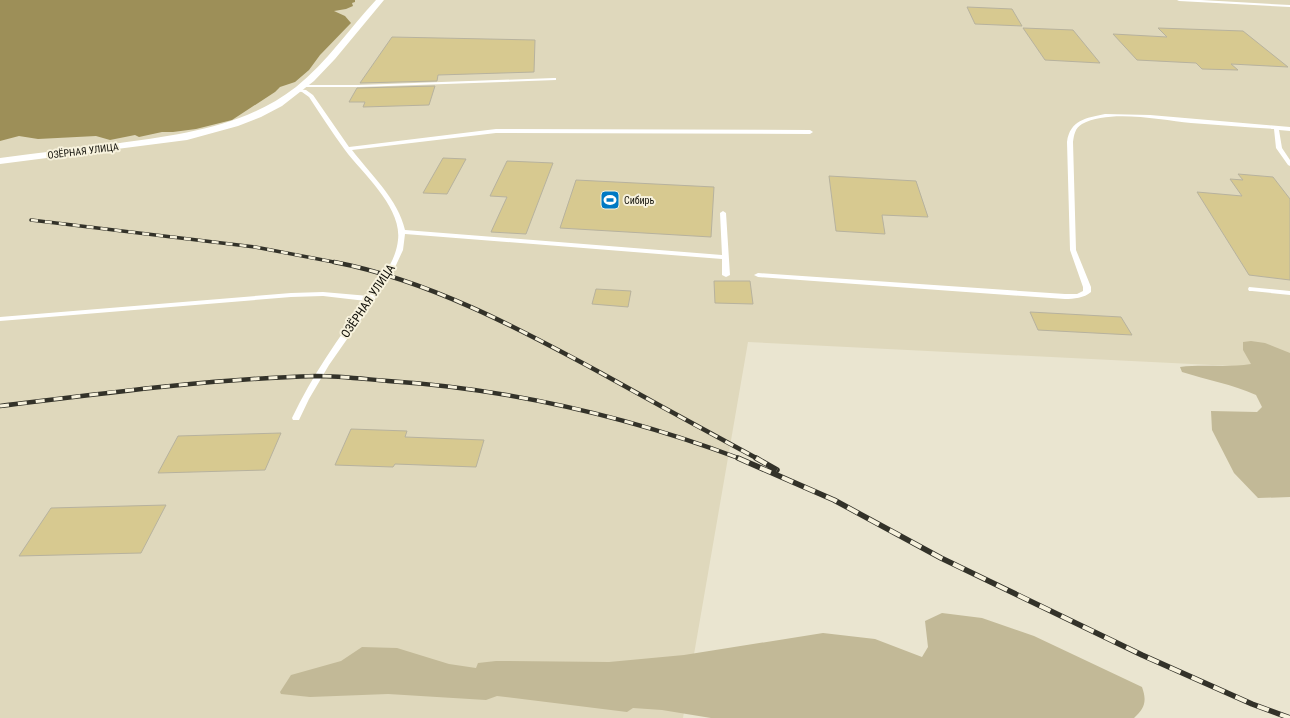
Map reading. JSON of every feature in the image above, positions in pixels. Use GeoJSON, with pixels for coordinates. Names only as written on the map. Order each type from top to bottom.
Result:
{"type":"FeatureCollection","features":[{"type":"Feature","properties":{"kind":"street","name":"ОЗЁРНАЯ УЛИЦА"},"geometry":{"type":"LineString","coordinates":[[0,161],[159,142],[215,131],[256,116],[301,88],[327,63],[380,0]]}},
{"type":"Feature","properties":{"kind":"lane"},"geometry":{"type":"LineString","coordinates":[[1179,0],[1290,6]]}},
{"type":"Feature","properties":{"kind":"lane"},"geometry":{"type":"LineString","coordinates":[[301,88],[554,79]]}},
{"type":"Feature","properties":{"kind":"lane","name":"ОЗЁРНАЯ УЛИЦА"},"geometry":{"type":"LineString","coordinates":[[296,418],[307,394],[318,376],[396,260],[400,250],[402,232],[399,219],[392,207],[347,149],[311,96],[304,92],[301,88]]}},
{"type":"Feature","properties":{"kind":"lane"},"geometry":{"type":"LineString","coordinates":[[758,275],[1071,297],[1082,295],[1087,292],[1087,287],[1073,250],[1070,142],[1071,133],[1082,121],[1095,117],[1126,116],[1290,129]]}},
{"type":"Feature","properties":{"kind":"lane"},"geometry":{"type":"LineString","coordinates":[[1276,128],[1279,148],[1290,164]]}},
{"type":"Feature","properties":{"kind":"lane"},"geometry":{"type":"LineString","coordinates":[[347,149],[496,131],[810,132]]}},
{"type":"Feature","properties":{"kind":"lane"},"geometry":{"type":"LineString","coordinates":[[723,213],[726,275]]}},
{"type":"Feature","properties":{"kind":"lane"},"geometry":{"type":"LineString","coordinates":[[402,232],[725,257]]}},
{"type":"Feature","properties":{"kind":"lane"},"geometry":{"type":"LineString","coordinates":[[1252,289],[1290,293]]}},
{"type":"Feature","properties":{"kind":"lane"},"geometry":{"type":"LineString","coordinates":[[0,319],[291,295],[323,294],[371,299]]}},
{"type":"Feature","properties":{"kind":"shaded area"},"geometry":{"type":"Polygon","coordinates":[[[0,0],[1290,0],[1290,369],[748,342],[683,718],[0,718],[0,0]]]}},
{"type":"Feature","properties":{"kind":"shaded area"},"geometry":{"type":"Polygon","coordinates":[[[0,0],[355,0],[355,2],[352,3],[353,6],[346,9],[334,11],[345,16],[351,23],[320,55],[309,70],[295,82],[280,87],[275,92],[232,120],[196,129],[162,132],[139,137],[135,135],[110,140],[96,136],[38,139],[19,136],[0,141],[0,0]]]}},
{"type":"Feature","properties":{"kind":"shaded area"},"geometry":{"type":"Polygon","coordinates":[[[1251,341],[1265,343],[1290,353],[1290,497],[1258,498],[1234,473],[1212,430],[1211,411],[1257,412],[1262,407],[1256,395],[1229,385],[1182,372],[1180,367],[1233,366],[1251,364],[1243,350],[1243,342],[1251,341]]]}},
{"type":"Feature","properties":{"kind":"shaded area"},"geometry":{"type":"Polygon","coordinates":[[[942,613],[982,618],[1034,636],[1142,687],[1145,700],[1143,707],[1134,718],[711,718],[662,710],[633,708],[627,712],[497,696],[486,700],[388,694],[310,697],[281,694],[280,692],[291,675],[341,661],[362,647],[397,648],[449,664],[476,668],[478,663],[496,661],[609,662],[684,655],[823,633],[875,639],[922,657],[928,647],[925,621],[942,613]]]}},
{"type":"Feature","properties":{"kind":"building"},"geometry":{"type":"Polygon","coordinates":[[[967,7],[1012,9],[1022,26],[975,24],[967,7]]]}},
{"type":"Feature","properties":{"kind":"building"},"geometry":{"type":"Polygon","coordinates":[[[1023,28],[1073,30],[1100,63],[1045,60],[1023,28]]]}},
{"type":"Feature","properties":{"kind":"building"},"geometry":{"type":"Polygon","coordinates":[[[1158,28],[1243,31],[1288,67],[1231,64],[1238,70],[1202,69],[1196,63],[1137,60],[1113,34],[1167,37],[1158,28]]]}},
{"type":"Feature","properties":{"kind":"building"},"geometry":{"type":"Polygon","coordinates":[[[392,37],[535,40],[534,72],[438,75],[437,81],[360,83],[392,37]]]}},
{"type":"Feature","properties":{"kind":"building"},"geometry":{"type":"Polygon","coordinates":[[[435,86],[429,105],[363,107],[365,102],[349,102],[357,88],[435,86]]]}},
{"type":"Feature","properties":{"kind":"building"},"geometry":{"type":"Polygon","coordinates":[[[443,158],[466,159],[447,194],[423,193],[443,158]]]}},
{"type":"Feature","properties":{"kind":"building"},"geometry":{"type":"Polygon","coordinates":[[[507,161],[553,163],[526,234],[491,232],[507,197],[490,196],[507,161]]]}},
{"type":"Feature","properties":{"kind":"building"},"geometry":{"type":"Polygon","coordinates":[[[1238,174],[1273,177],[1290,199],[1290,280],[1249,275],[1197,192],[1242,196],[1230,179],[1243,180],[1238,174]]]}},
{"type":"Feature","properties":{"kind":"building"},"geometry":{"type":"Polygon","coordinates":[[[829,176],[916,181],[928,217],[882,215],[885,234],[836,231],[829,176]]]}},
{"type":"Feature","properties":{"kind":"building","name":"Сибирь"},"geometry":{"type":"Polygon","coordinates":[[[576,180],[714,187],[711,237],[560,228],[576,180]]]}},
{"type":"Feature","properties":{"kind":"building"},"geometry":{"type":"Polygon","coordinates":[[[714,281],[750,281],[753,304],[715,303],[714,281]]]}},
{"type":"Feature","properties":{"kind":"building"},"geometry":{"type":"Polygon","coordinates":[[[596,289],[631,291],[628,307],[592,304],[596,289]]]}},
{"type":"Feature","properties":{"kind":"building"},"geometry":{"type":"Polygon","coordinates":[[[1030,312],[1121,317],[1132,335],[1038,330],[1030,312]]]}},
{"type":"Feature","properties":{"kind":"building"},"geometry":{"type":"Polygon","coordinates":[[[351,429],[407,431],[405,437],[484,440],[476,467],[395,464],[393,467],[335,465],[351,429]]]}},
{"type":"Feature","properties":{"kind":"building"},"geometry":{"type":"Polygon","coordinates":[[[281,433],[265,470],[158,473],[178,436],[281,433]]]}},
{"type":"Feature","properties":{"kind":"building"},"geometry":{"type":"Polygon","coordinates":[[[166,505],[141,553],[19,556],[51,508],[166,505]]]}},
{"type":"Feature","properties":{"kind":"railway"},"geometry":{"type":"LineString","coordinates":[[31,220],[255,247],[335,262]]}},
{"type":"Feature","properties":{"kind":"railway"},"geometry":{"type":"LineString","coordinates":[[335,262],[369,270],[404,281],[472,307],[570,356],[758,459]]}},
{"type":"Feature","properties":{"kind":"railway"},"geometry":{"type":"LineString","coordinates":[[0,406],[197,383],[316,376],[343,377],[433,385],[478,391],[567,407],[655,430],[741,459]]}},
{"type":"Feature","properties":{"kind":"railway"},"geometry":{"type":"LineString","coordinates":[[738,458],[834,500],[941,558],[1142,655],[1252,704],[1290,718]]}},
{"type":"Feature","properties":{"kind":"railway"},"geometry":{"type":"LineString","coordinates":[[756,458],[777,470]]}},
{"type":"Feature","properties":{"kind":"place","name":"Сибирь"},"geometry":{"type":"Point","coordinates":[610,200]}}]}
